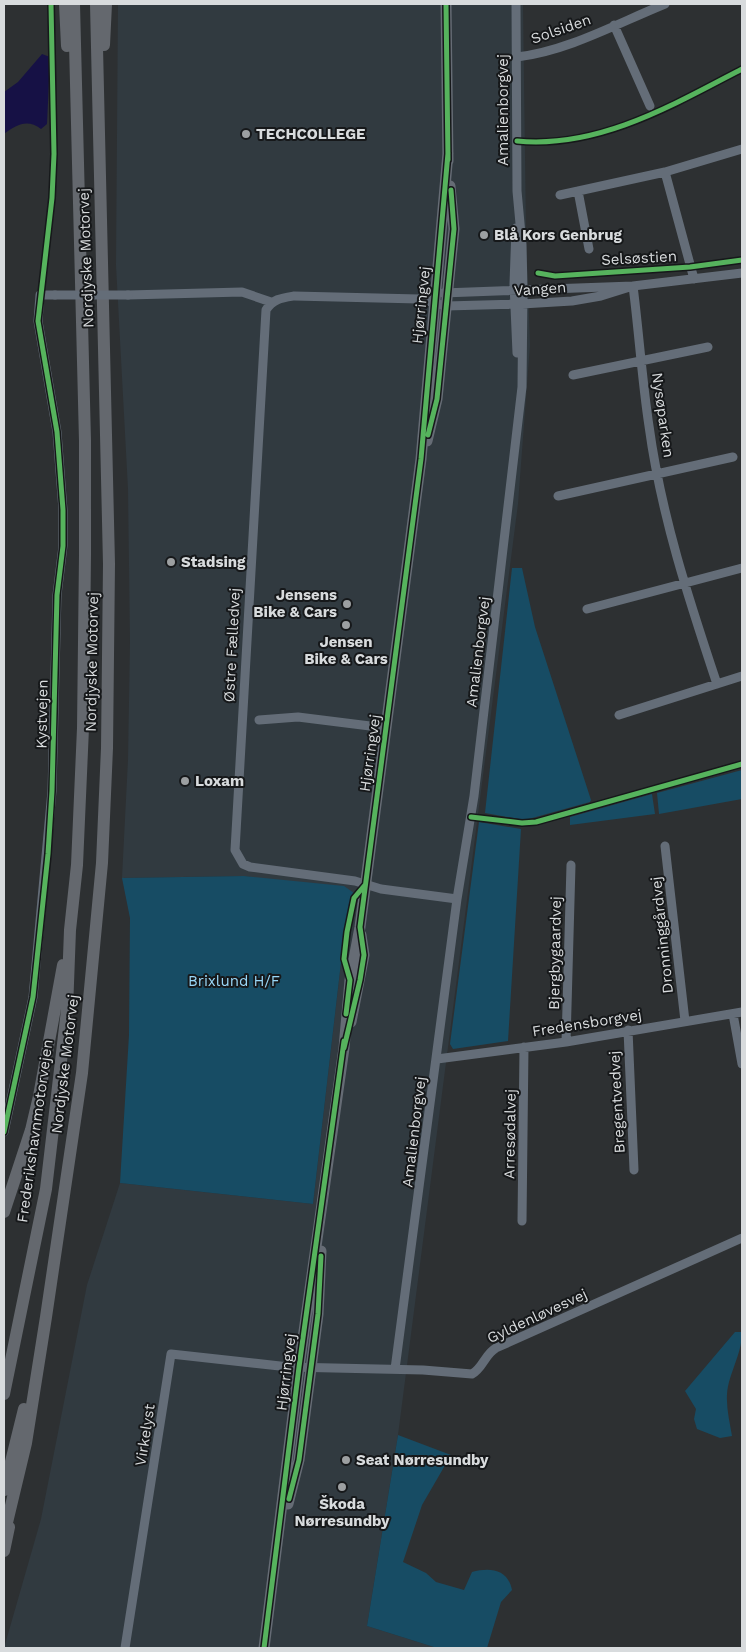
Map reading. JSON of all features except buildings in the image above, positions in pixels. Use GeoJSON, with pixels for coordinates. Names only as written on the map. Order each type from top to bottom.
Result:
{"type":"FeatureCollection","features":[{"type":"Feature","properties":{"kind":"highway"},"geometry":{"type":"LineString","coordinates":[[64,4],[80,233]]}},
{"type":"Feature","properties":{"kind":"highway","name":"Nordjyske Motorvej"},"geometry":{"type":"LineString","coordinates":[[70,930],[77,865],[85,564],[80,233],[74,4]]}},
{"type":"Feature","properties":{"kind":"highway","name":"Nordjyske Motorvej"},"geometry":{"type":"LineString","coordinates":[[46,1317],[82,1073],[102,863],[106,786],[109,564],[96,4]]}},
{"type":"Feature","properties":{"kind":"highway"},"geometry":{"type":"LineString","coordinates":[[99,120],[106,4]]}},
{"type":"Feature","properties":{"kind":"highway"},"geometry":{"type":"LineString","coordinates":[[4,1212],[31,1130],[39,1096],[70,930]]}},
{"type":"Feature","properties":{"kind":"highway","name":"Frederikshavnmotorvejen"},"geometry":{"type":"LineString","coordinates":[[4,1394],[46,1189],[67,1010],[70,930]]}},
{"type":"Feature","properties":{"kind":"highway"},"geometry":{"type":"LineString","coordinates":[[4,1552],[26,1443],[46,1317]]}},
{"type":"Feature","properties":{"kind":"highway"},"geometry":{"type":"LineString","coordinates":[[4,1490],[46,1317]]}},
{"type":"Feature","properties":{"kind":"highway"},"geometry":{"type":"LineString","coordinates":[[4,1535],[26,1443]]}},
{"type":"Feature","properties":{"kind":"main road","name":"Hjørringvej"},"geometry":{"type":"LineString","coordinates":[[421,459],[437,399],[454,229],[448,154],[446,4]]}},
{"type":"Feature","properties":{"kind":"main road","name":"Hjørringvej"},"geometry":{"type":"LineString","coordinates":[[264,1648],[281,1530],[299,1367],[322,1217],[344,1048],[364,955],[360,927],[421,459],[448,154]]}},
{"type":"Feature","properties":{"kind":"main road","name":"Hjørringvej"},"geometry":{"type":"LineString","coordinates":[[281,1530],[298,1465],[311,1368],[320,1297],[322,1217]]}},
{"type":"Feature","properties":{"kind":"street","name":"Amalienborgvej"},"geometry":{"type":"LineString","coordinates":[[395,1368],[457,899],[475,786],[522,387],[518,290],[514,246],[518,216],[516,4]]}},
{"type":"Feature","properties":{"kind":"street","name":"Solsiden"},"geometry":{"type":"LineString","coordinates":[[517,57],[545,52],[665,4]]}},
{"type":"Feature","properties":{"kind":"street","name":"Solsiden"},"geometry":{"type":"LineString","coordinates":[[614,25],[650,106]]}},
{"type":"Feature","properties":{"kind":"street"},"geometry":{"type":"LineString","coordinates":[[560,195],[666,172],[742,149]]}},
{"type":"Feature","properties":{"kind":"street"},"geometry":{"type":"LineString","coordinates":[[666,172],[694,280]]}},
{"type":"Feature","properties":{"kind":"street"},"geometry":{"type":"LineString","coordinates":[[578,191],[589,249]]}},
{"type":"Feature","properties":{"kind":"street","name":"Vangen"},"geometry":{"type":"LineString","coordinates":[[448,292],[633,286],[742,273]]}},
{"type":"Feature","properties":{"kind":"street","name":"Vangen"},"geometry":{"type":"LineString","coordinates":[[446,306],[572,301],[601,296],[633,286]]}},
{"type":"Feature","properties":{"kind":"street","name":"Nysøparken"},"geometry":{"type":"LineString","coordinates":[[633,286],[649,427],[658,473],[684,584],[717,684]]}},
{"type":"Feature","properties":{"kind":"street","name":"Kystvejen"},"geometry":{"type":"LineString","coordinates":[[4,1132],[32,997],[52,792],[57,595],[62,546],[63,510],[57,432],[38,321],[40,296],[242,292],[271,302]]}},
{"type":"Feature","properties":{"kind":"street","name":"Hjørringvej"},"geometry":{"type":"LineString","coordinates":[[434,299],[448,292]]}},
{"type":"Feature","properties":{"kind":"street"},"geometry":{"type":"LineString","coordinates":[[271,302],[280,298],[294,296],[434,299]]}},
{"type":"Feature","properties":{"kind":"street","name":"Hjørringvej"},"geometry":{"type":"LineString","coordinates":[[434,299],[446,306]]}},
{"type":"Feature","properties":{"kind":"street","name":"Østre Fælledvej"},"geometry":{"type":"LineString","coordinates":[[271,302],[266,310],[265,318],[235,850],[243,864],[250,867],[366,884]]}},
{"type":"Feature","properties":{"kind":"street","name":"Nysøparken"},"geometry":{"type":"LineString","coordinates":[[573,375],[708,347]]}},
{"type":"Feature","properties":{"kind":"street","name":"Nysøparken"},"geometry":{"type":"LineString","coordinates":[[558,496],[733,457]]}},
{"type":"Feature","properties":{"kind":"street"},"geometry":{"type":"LineString","coordinates":[[587,609],[742,568]]}},
{"type":"Feature","properties":{"kind":"street"},"geometry":{"type":"LineString","coordinates":[[619,715],[742,676]]}},
{"type":"Feature","properties":{"kind":"street"},"geometry":{"type":"LineString","coordinates":[[259,720],[298,717],[386,728]]}},
{"type":"Feature","properties":{"kind":"street","name":"Dronninggårdvej"},"geometry":{"type":"LineString","coordinates":[[665,846],[685,1021]]}},
{"type":"Feature","properties":{"kind":"street","name":"Bjergbygaardvej"},"geometry":{"type":"LineString","coordinates":[[566,1042],[571,865]]}},
{"type":"Feature","properties":{"kind":"street"},"geometry":{"type":"LineString","coordinates":[[366,884],[381,889],[457,899]]}},
{"type":"Feature","properties":{"kind":"street"},"geometry":{"type":"LineString","coordinates":[[738,1013],[742,1064]]}},
{"type":"Feature","properties":{"kind":"street","name":"Fredensborgvej"},"geometry":{"type":"LineString","coordinates":[[437,1059],[566,1042],[628,1030],[738,1013]]}},
{"type":"Feature","properties":{"kind":"street","name":"Bregentvedvej"},"geometry":{"type":"LineString","coordinates":[[628,1030],[634,1170]]}},
{"type":"Feature","properties":{"kind":"street","name":"Arresødalvej"},"geometry":{"type":"LineString","coordinates":[[522,1221],[524,1047]]}},
{"type":"Feature","properties":{"kind":"street","name":"Gyldenløvesvej"},"geometry":{"type":"LineString","coordinates":[[311,1368],[395,1368],[472,1374],[479,1368],[488,1353],[496,1348],[742,1238]]}},
{"type":"Feature","properties":{"kind":"street","name":"Virkelyst"},"geometry":{"type":"LineString","coordinates":[[125,1648],[171,1354],[299,1367]]}},
{"type":"Feature","properties":{"kind":"street","name":"Hjørringvej"},"geometry":{"type":"LineString","coordinates":[[299,1367],[311,1368]]}},
{"type":"Feature","properties":{"kind":"shaded area"},"geometry":{"type":"Polygon","coordinates":[[[118,4],[523,4],[526,233],[530,345],[518,504],[398,1435],[367,1626],[437,1648],[4,1648],[41,1519],[87,1285],[120,1183],[313,1204],[345,928],[354,893],[244,876],[122,878],[128,760],[130,642],[128,489],[116,265],[118,4]]]}},
{"type":"Feature","properties":{"kind":"shaded area"},"geometry":{"type":"Polygon","coordinates":[[[42,54],[50,57],[47,124],[41,129],[32,124],[22,124],[4,134],[4,92],[18,82],[42,54]]]}},
{"type":"Feature","properties":{"kind":"green space"},"geometry":{"type":"Polygon","coordinates":[[[512,568],[522,568],[535,627],[591,800],[590,802],[525,820],[485,813],[512,568]]]}},
{"type":"Feature","properties":{"kind":"green space"},"geometry":{"type":"Polygon","coordinates":[[[742,770],[742,799],[659,814],[657,793],[742,770]]]}},
{"type":"Feature","properties":{"kind":"green space"},"geometry":{"type":"Polygon","coordinates":[[[652,794],[655,814],[570,825],[570,817],[652,794]]]}},
{"type":"Feature","properties":{"kind":"green space"},"geometry":{"type":"Polygon","coordinates":[[[479,822],[521,829],[508,1041],[453,1049],[450,1044],[479,822]]]}},
{"type":"Feature","properties":{"kind":"green space","name":"Brixlund H/F"},"geometry":{"type":"Polygon","coordinates":[[[244,876],[344,886],[354,893],[345,928],[313,1204],[120,1183],[129,1035],[130,918],[122,878],[244,876]]]}},
{"type":"Feature","properties":{"kind":"green space"},"geometry":{"type":"Polygon","coordinates":[[[735,1332],[742,1332],[742,1339],[727,1396],[732,1436],[720,1438],[697,1429],[694,1419],[696,1409],[685,1391],[735,1332]]]}},
{"type":"Feature","properties":{"kind":"green space"},"geometry":{"type":"Polygon","coordinates":[[[398,1435],[451,1455],[422,1505],[403,1562],[426,1573],[436,1582],[464,1590],[472,1572],[479,1570],[497,1571],[507,1578],[510,1583],[512,1590],[501,1602],[487,1648],[437,1648],[367,1626],[398,1435]]]}},
{"type":"Feature","properties":{"kind":"cycle path"},"geometry":{"type":"LineString","coordinates":[[4,1132],[33,997],[48,854],[52,791],[57,595],[63,546],[63,510],[57,432],[38,321],[52,198],[54,154],[51,4]]}},
{"type":"Feature","properties":{"kind":"cycle path"},"geometry":{"type":"LineString","coordinates":[[446,4],[448,160]]}},
{"type":"Feature","properties":{"kind":"cycle path"},"geometry":{"type":"LineString","coordinates":[[517,141],[547,142],[577,138],[606,131],[662,110],[742,69]]}},
{"type":"Feature","properties":{"kind":"cycle path"},"geometry":{"type":"LineString","coordinates":[[344,1048],[364,955],[360,927],[421,459],[448,153]]}},
{"type":"Feature","properties":{"kind":"cycle path"},"geometry":{"type":"LineString","coordinates":[[428,435],[437,399],[454,229],[451,190]]}},
{"type":"Feature","properties":{"kind":"cycle path","name":"Selsøstien"},"geometry":{"type":"LineString","coordinates":[[538,273],[555,276],[690,267],[742,260]]}},
{"type":"Feature","properties":{"kind":"cycle path"},"geometry":{"type":"LineString","coordinates":[[471,817],[522,823],[536,822],[742,764]]}},
{"type":"Feature","properties":{"kind":"cycle path"},"geometry":{"type":"LineString","coordinates":[[346,1014],[350,980],[344,959],[347,932],[354,898],[365,885]]}},
{"type":"Feature","properties":{"kind":"cycle path"},"geometry":{"type":"LineString","coordinates":[[264,1648],[299,1367],[344,1041]]}},
{"type":"Feature","properties":{"kind":"cycle path"},"geometry":{"type":"LineString","coordinates":[[289,1499],[299,1460],[318,1314],[321,1256]]}},
{"type":"Feature","properties":{"kind":"place","name":"TECHCOLLEGE"},"geometry":{"type":"Point","coordinates":[246,134]}},
{"type":"Feature","properties":{"kind":"place","name":"Blå Kors Genbrug"},"geometry":{"type":"Point","coordinates":[484,235]}},
{"type":"Feature","properties":{"kind":"place","name":"Stadsing"},"geometry":{"type":"Point","coordinates":[171,562]}},
{"type":"Feature","properties":{"kind":"place","name":"Jensens Bike & Cars"},"geometry":{"type":"Point","coordinates":[347,604]}},
{"type":"Feature","properties":{"kind":"place","name":"Jensen Bike & Cars"},"geometry":{"type":"Point","coordinates":[346,625]}},
{"type":"Feature","properties":{"kind":"place","name":"Loxam"},"geometry":{"type":"Point","coordinates":[185,781]}},
{"type":"Feature","properties":{"kind":"place","name":"Seat Nørresundby"},"geometry":{"type":"Point","coordinates":[346,1460]}},
{"type":"Feature","properties":{"kind":"place","name":"Škoda Nørresundby"},"geometry":{"type":"Point","coordinates":[342,1487]}}]}
